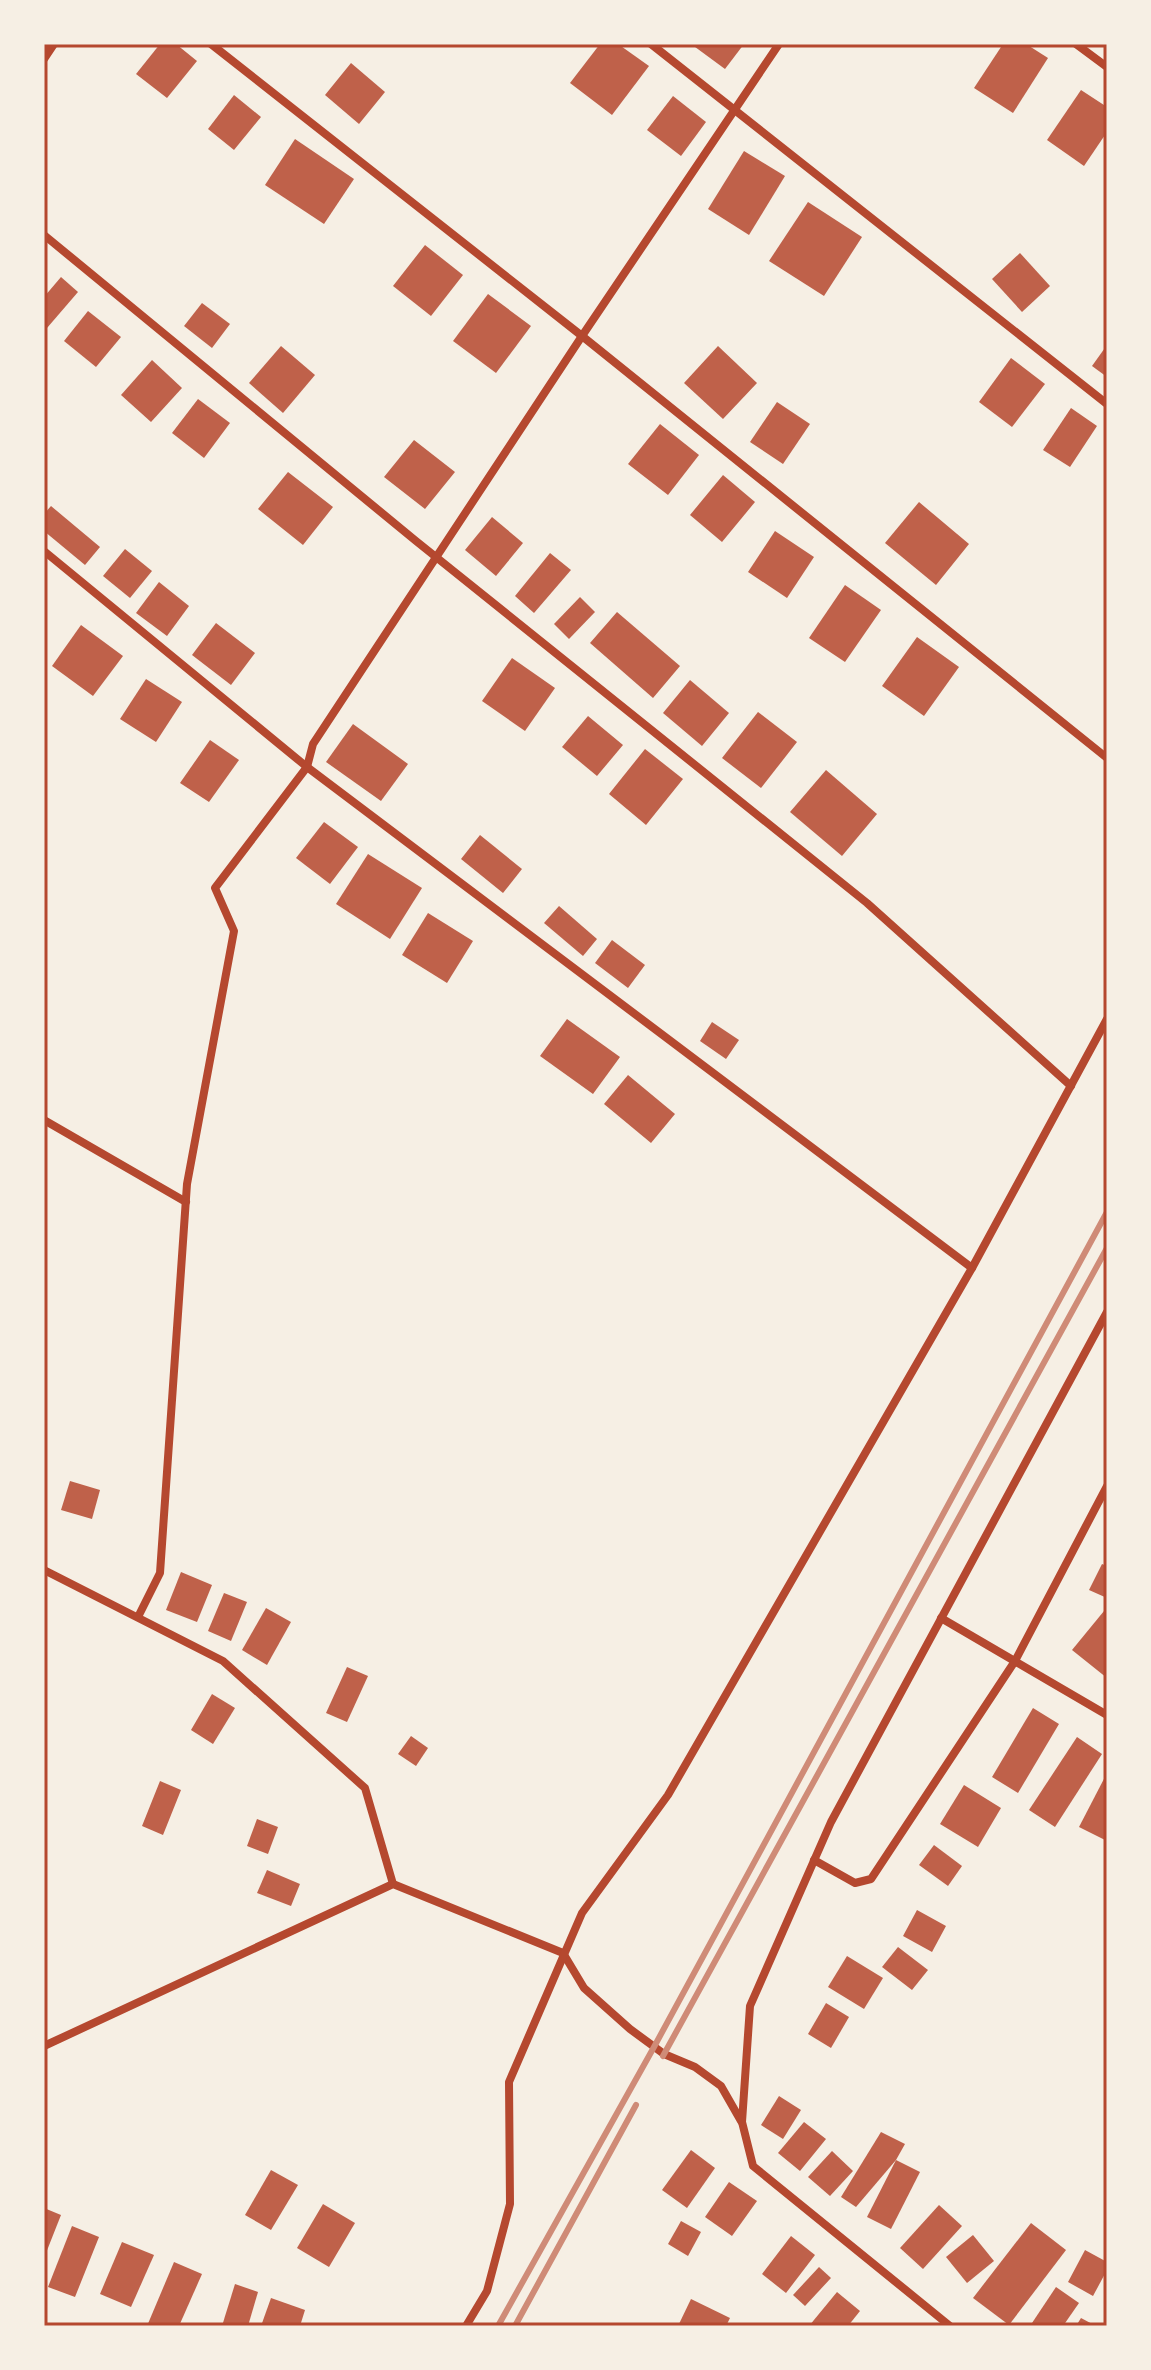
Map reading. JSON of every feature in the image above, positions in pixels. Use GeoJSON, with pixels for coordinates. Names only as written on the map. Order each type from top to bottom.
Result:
{"type":"FeatureCollection","features":[{"type":"Feature","properties":{"kind":"street"},"geometry":{"type":"LineString","coordinates":[[44,59],[54,44]]}},
{"type":"Feature","properties":{"kind":"street"},"geometry":{"type":"LineString","coordinates":[[211,44],[582,336],[1107,758]]}},
{"type":"Feature","properties":{"kind":"street"},"geometry":{"type":"LineString","coordinates":[[651,44],[1107,404]]}},
{"type":"Feature","properties":{"kind":"street"},"geometry":{"type":"LineString","coordinates":[[138,1617],[160,1573],[186,1202],[234,931],[215,888],[307,767],[313,744],[779,44]]}},
{"type":"Feature","properties":{"kind":"street"},"geometry":{"type":"LineString","coordinates":[[1076,44],[1107,67]]}},
{"type":"Feature","properties":{"kind":"street"},"geometry":{"type":"LineString","coordinates":[[44,235],[437,558],[867,903],[1071,1086]]}},
{"type":"Feature","properties":{"kind":"street"},"geometry":{"type":"LineString","coordinates":[[44,551],[307,767],[972,1268]]}},
{"type":"Feature","properties":{"kind":"street"},"geometry":{"type":"LineString","coordinates":[[466,2326],[487,2291],[510,2204],[509,2082],[582,1913],[668,1795],[972,1268],[1107,1019]]}},
{"type":"Feature","properties":{"kind":"street"},"geometry":{"type":"LineString","coordinates":[[44,1120],[186,1202]]}},
{"type":"Feature","properties":{"kind":"street"},"geometry":{"type":"LineString","coordinates":[[742,2122],[750,2006],[831,1822],[1107,1312]]}},
{"type":"Feature","properties":{"kind":"street"},"geometry":{"type":"LineString","coordinates":[[814,1860],[855,1883],[871,1879],[1015,1661],[1107,1486]]}},
{"type":"Feature","properties":{"kind":"street"},"geometry":{"type":"LineString","coordinates":[[44,1570],[223,1661],[365,1788],[393,1884]]}},
{"type":"Feature","properties":{"kind":"street"},"geometry":{"type":"LineString","coordinates":[[941,1618],[1107,1715]]}},
{"type":"Feature","properties":{"kind":"street"},"geometry":{"type":"LineString","coordinates":[[44,2046],[393,1884],[563,1953],[584,1988],[630,2029],[664,2054],[695,2067],[721,2086],[742,2122],[753,2166],[950,2326]]}},
{"type":"Feature","properties":{"kind":"building"},"geometry":{"type":"Polygon","coordinates":[[[160,44],[176,44],[197,61],[167,98],[136,74],[160,44]]]}},
{"type":"Feature","properties":{"kind":"building"},"geometry":{"type":"Polygon","coordinates":[[[600,44],[618,44],[649,66],[612,115],[570,83],[600,44]]]}},
{"type":"Feature","properties":{"kind":"building"},"geometry":{"type":"Polygon","coordinates":[[[691,44],[744,44],[725,69],[691,44]]]}},
{"type":"Feature","properties":{"kind":"building"},"geometry":{"type":"Polygon","coordinates":[[[1003,44],[1026,44],[1048,58],[1013,113],[974,88],[1003,44]]]}},
{"type":"Feature","properties":{"kind":"building"},"geometry":{"type":"Polygon","coordinates":[[[351,63],[385,92],[359,124],[325,95],[351,63]]]}},
{"type":"Feature","properties":{"kind":"building"},"geometry":{"type":"Polygon","coordinates":[[[1081,90],[1107,107],[1107,132],[1084,166],[1047,140],[1081,90]]]}},
{"type":"Feature","properties":{"kind":"building"},"geometry":{"type":"Polygon","coordinates":[[[234,95],[261,117],[234,150],[208,129],[234,95]]]}},
{"type":"Feature","properties":{"kind":"building"},"geometry":{"type":"Polygon","coordinates":[[[673,96],[706,122],[681,156],[647,130],[673,96]]]}},
{"type":"Feature","properties":{"kind":"building"},"geometry":{"type":"Polygon","coordinates":[[[295,139],[354,179],[324,224],[265,185],[295,139]]]}},
{"type":"Feature","properties":{"kind":"building"},"geometry":{"type":"Polygon","coordinates":[[[744,151],[785,176],[749,235],[708,209],[744,151]]]}},
{"type":"Feature","properties":{"kind":"building"},"geometry":{"type":"Polygon","coordinates":[[[808,202],[862,237],[824,296],[769,261],[808,202]]]}},
{"type":"Feature","properties":{"kind":"building"},"geometry":{"type":"Polygon","coordinates":[[[425,245],[463,275],[431,316],[393,286],[425,245]]]}},
{"type":"Feature","properties":{"kind":"building"},"geometry":{"type":"Polygon","coordinates":[[[1020,253],[1050,286],[1022,312],[992,279],[1020,253]]]}},
{"type":"Feature","properties":{"kind":"building"},"geometry":{"type":"Polygon","coordinates":[[[61,277],[78,292],[47,328],[44,325],[44,297],[61,277]]]}},
{"type":"Feature","properties":{"kind":"building"},"geometry":{"type":"Polygon","coordinates":[[[488,294],[531,326],[496,373],[453,341],[488,294]]]}},
{"type":"Feature","properties":{"kind":"building"},"geometry":{"type":"Polygon","coordinates":[[[202,303],[230,324],[212,348],[184,326],[202,303]]]}},
{"type":"Feature","properties":{"kind":"building"},"geometry":{"type":"Polygon","coordinates":[[[88,311],[121,337],[96,367],[64,341],[88,311]]]}},
{"type":"Feature","properties":{"kind":"building"},"geometry":{"type":"Polygon","coordinates":[[[1107,345],[1107,377],[1092,366],[1107,345]]]}},
{"type":"Feature","properties":{"kind":"building"},"geometry":{"type":"Polygon","coordinates":[[[281,346],[315,375],[283,413],[249,383],[281,346]]]}},
{"type":"Feature","properties":{"kind":"building"},"geometry":{"type":"Polygon","coordinates":[[[718,346],[757,383],[723,419],[684,383],[718,346]]]}},
{"type":"Feature","properties":{"kind":"building"},"geometry":{"type":"Polygon","coordinates":[[[1011,358],[1045,384],[1012,427],[979,402],[1011,358]]]}},
{"type":"Feature","properties":{"kind":"building"},"geometry":{"type":"Polygon","coordinates":[[[152,360],[182,388],[151,422],[121,395],[152,360]]]}},
{"type":"Feature","properties":{"kind":"building"},"geometry":{"type":"Polygon","coordinates":[[[198,399],[230,423],[204,458],[172,433],[198,399]]]}},
{"type":"Feature","properties":{"kind":"building"},"geometry":{"type":"Polygon","coordinates":[[[777,402],[810,424],[783,464],[750,442],[777,402]]]}},
{"type":"Feature","properties":{"kind":"building"},"geometry":{"type":"Polygon","coordinates":[[[1071,408],[1097,426],[1070,467],[1043,450],[1071,408]]]}},
{"type":"Feature","properties":{"kind":"building"},"geometry":{"type":"Polygon","coordinates":[[[660,424],[699,455],[668,495],[628,464],[660,424]]]}},
{"type":"Feature","properties":{"kind":"building"},"geometry":{"type":"Polygon","coordinates":[[[414,440],[455,472],[425,509],[384,477],[414,440]]]}},
{"type":"Feature","properties":{"kind":"building"},"geometry":{"type":"Polygon","coordinates":[[[288,472],[333,507],[303,545],[258,509],[288,472]]]}},
{"type":"Feature","properties":{"kind":"building"},"geometry":{"type":"Polygon","coordinates":[[[723,475],[755,502],[722,542],[690,515],[723,475]]]}},
{"type":"Feature","properties":{"kind":"building"},"geometry":{"type":"Polygon","coordinates":[[[919,502],[969,544],[936,585],[885,543],[919,502]]]}},
{"type":"Feature","properties":{"kind":"building"},"geometry":{"type":"Polygon","coordinates":[[[51,506],[100,547],[85,565],[44,531],[44,514],[51,506]]]}},
{"type":"Feature","properties":{"kind":"building"},"geometry":{"type":"Polygon","coordinates":[[[492,517],[523,543],[496,576],[465,550],[492,517]]]}},
{"type":"Feature","properties":{"kind":"building"},"geometry":{"type":"Polygon","coordinates":[[[775,531],[814,557],[787,598],[748,572],[775,531]]]}},
{"type":"Feature","properties":{"kind":"building"},"geometry":{"type":"Polygon","coordinates":[[[125,549],[152,571],[130,598],[103,576],[125,549]]]}},
{"type":"Feature","properties":{"kind":"building"},"geometry":{"type":"Polygon","coordinates":[[[550,553],[571,570],[534,613],[515,596],[550,553]]]}},
{"type":"Feature","properties":{"kind":"building"},"geometry":{"type":"Polygon","coordinates":[[[159,582],[189,606],[167,636],[136,613],[159,582]]]}},
{"type":"Feature","properties":{"kind":"building"},"geometry":{"type":"Polygon","coordinates":[[[845,585],[881,610],[845,662],[809,638],[845,585]]]}},
{"type":"Feature","properties":{"kind":"building"},"geometry":{"type":"Polygon","coordinates":[[[580,597],[595,612],[569,639],[554,624],[580,597]]]}},
{"type":"Feature","properties":{"kind":"building"},"geometry":{"type":"Polygon","coordinates":[[[617,612],[680,666],[653,698],[590,643],[617,612]]]}},
{"type":"Feature","properties":{"kind":"building"},"geometry":{"type":"Polygon","coordinates":[[[216,623],[255,653],[231,685],[192,655],[216,623]]]}},
{"type":"Feature","properties":{"kind":"building"},"geometry":{"type":"Polygon","coordinates":[[[81,625],[123,656],[93,696],[52,666],[81,625]]]}},
{"type":"Feature","properties":{"kind":"building"},"geometry":{"type":"Polygon","coordinates":[[[917,637],[959,667],[924,716],[882,686],[917,637]]]}},
{"type":"Feature","properties":{"kind":"building"},"geometry":{"type":"Polygon","coordinates":[[[512,658],[555,688],[525,731],[482,701],[512,658]]]}},
{"type":"Feature","properties":{"kind":"building"},"geometry":{"type":"Polygon","coordinates":[[[146,679],[182,702],[156,742],[120,719],[146,679]]]}},
{"type":"Feature","properties":{"kind":"building"},"geometry":{"type":"Polygon","coordinates":[[[690,680],[729,713],[702,746],[663,713],[690,680]]]}},
{"type":"Feature","properties":{"kind":"building"},"geometry":{"type":"Polygon","coordinates":[[[758,712],[797,742],[761,788],[722,758],[758,712]]]}},
{"type":"Feature","properties":{"kind":"building"},"geometry":{"type":"Polygon","coordinates":[[[588,716],[623,745],[597,776],[562,747],[588,716]]]}},
{"type":"Feature","properties":{"kind":"building"},"geometry":{"type":"Polygon","coordinates":[[[353,724],[408,764],[381,801],[326,762],[353,724]]]}},
{"type":"Feature","properties":{"kind":"building"},"geometry":{"type":"Polygon","coordinates":[[[210,740],[239,760],[209,802],[180,783],[210,740]]]}},
{"type":"Feature","properties":{"kind":"building"},"geometry":{"type":"Polygon","coordinates":[[[645,749],[683,779],[646,825],[609,794],[645,749]]]}},
{"type":"Feature","properties":{"kind":"building"},"geometry":{"type":"Polygon","coordinates":[[[826,770],[877,814],[842,856],[790,812],[826,770]]]}},
{"type":"Feature","properties":{"kind":"building"},"geometry":{"type":"Polygon","coordinates":[[[324,822],[358,847],[330,884],[296,858],[324,822]]]}},
{"type":"Feature","properties":{"kind":"building"},"geometry":{"type":"Polygon","coordinates":[[[480,835],[522,869],[503,893],[461,859],[480,835]]]}},
{"type":"Feature","properties":{"kind":"building"},"geometry":{"type":"Polygon","coordinates":[[[368,854],[422,888],[390,939],[336,904],[368,854]]]}},
{"type":"Feature","properties":{"kind":"building"},"geometry":{"type":"Polygon","coordinates":[[[559,906],[597,939],[583,956],[544,923],[559,906]]]}},
{"type":"Feature","properties":{"kind":"building"},"geometry":{"type":"Polygon","coordinates":[[[428,913],[473,941],[447,983],[402,955],[428,913]]]}},
{"type":"Feature","properties":{"kind":"building"},"geometry":{"type":"Polygon","coordinates":[[[612,940],[645,965],[628,988],[595,963],[612,940]]]}},
{"type":"Feature","properties":{"kind":"building"},"geometry":{"type":"Polygon","coordinates":[[[567,1019],[620,1057],[593,1094],[540,1056],[567,1019]]]}},
{"type":"Feature","properties":{"kind":"building"},"geometry":{"type":"Polygon","coordinates":[[[712,1022],[739,1040],[726,1059],[700,1041],[712,1022]]]}},
{"type":"Feature","properties":{"kind":"building"},"geometry":{"type":"Polygon","coordinates":[[[628,1075],[675,1114],[651,1143],[604,1104],[628,1075]]]}},
{"type":"Feature","properties":{"kind":"building"},"geometry":{"type":"Polygon","coordinates":[[[70,1481],[100,1490],[92,1519],[61,1510],[70,1481]]]}},
{"type":"Feature","properties":{"kind":"building"},"geometry":{"type":"Polygon","coordinates":[[[1102,1564],[1107,1566],[1107,1598],[1089,1590],[1102,1564]]]}},
{"type":"Feature","properties":{"kind":"building"},"geometry":{"type":"Polygon","coordinates":[[[181,1572],[212,1585],[197,1622],[166,1610],[181,1572]]]}},
{"type":"Feature","properties":{"kind":"building"},"geometry":{"type":"Polygon","coordinates":[[[224,1593],[247,1602],[231,1641],[208,1631],[224,1593]]]}},
{"type":"Feature","properties":{"kind":"building"},"geometry":{"type":"Polygon","coordinates":[[[266,1608],[291,1622],[267,1665],[242,1650],[266,1608]]]}},
{"type":"Feature","properties":{"kind":"building"},"geometry":{"type":"Polygon","coordinates":[[[1104,1611],[1107,1613],[1107,1678],[1072,1650],[1104,1611]]]}},
{"type":"Feature","properties":{"kind":"building"},"geometry":{"type":"Polygon","coordinates":[[[347,1667],[368,1676],[347,1722],[326,1713],[347,1667]]]}},
{"type":"Feature","properties":{"kind":"building"},"geometry":{"type":"Polygon","coordinates":[[[212,1694],[235,1708],[213,1744],[191,1730],[212,1694]]]}},
{"type":"Feature","properties":{"kind":"building"},"geometry":{"type":"Polygon","coordinates":[[[1033,1708],[1059,1724],[1018,1793],[992,1777],[1033,1708]]]}},
{"type":"Feature","properties":{"kind":"building"},"geometry":{"type":"Polygon","coordinates":[[[411,1736],[428,1748],[416,1766],[398,1754],[411,1736]]]}},
{"type":"Feature","properties":{"kind":"building"},"geometry":{"type":"Polygon","coordinates":[[[1077,1737],[1102,1754],[1055,1827],[1029,1810],[1077,1737]]]}},
{"type":"Feature","properties":{"kind":"building"},"geometry":{"type":"Polygon","coordinates":[[[1107,1773],[1107,1841],[1079,1827],[1107,1773]]]}},
{"type":"Feature","properties":{"kind":"building"},"geometry":{"type":"Polygon","coordinates":[[[160,1781],[181,1790],[163,1835],[142,1826],[160,1781]]]}},
{"type":"Feature","properties":{"kind":"building"},"geometry":{"type":"Polygon","coordinates":[[[964,1785],[1001,1808],[978,1847],[940,1824],[964,1785]]]}},
{"type":"Feature","properties":{"kind":"building"},"geometry":{"type":"Polygon","coordinates":[[[257,1819],[278,1827],[268,1854],[247,1846],[257,1819]]]}},
{"type":"Feature","properties":{"kind":"building"},"geometry":{"type":"Polygon","coordinates":[[[934,1845],[962,1866],[948,1886],[919,1865],[934,1845]]]}},
{"type":"Feature","properties":{"kind":"building"},"geometry":{"type":"Polygon","coordinates":[[[267,1870],[300,1884],[291,1906],[257,1893],[267,1870]]]}},
{"type":"Feature","properties":{"kind":"building"},"geometry":{"type":"Polygon","coordinates":[[[917,1910],[946,1926],[932,1952],[903,1936],[917,1910]]]}},
{"type":"Feature","properties":{"kind":"building"},"geometry":{"type":"Polygon","coordinates":[[[898,1947],[928,1970],[912,1990],[882,1967],[898,1947]]]}},
{"type":"Feature","properties":{"kind":"building"},"geometry":{"type":"Polygon","coordinates":[[[847,1956],[883,1978],[864,2009],[828,1987],[847,1956]]]}},
{"type":"Feature","properties":{"kind":"building"},"geometry":{"type":"Polygon","coordinates":[[[826,2003],[849,2017],[831,2048],[808,2034],[826,2003]]]}},
{"type":"Feature","properties":{"kind":"building"},"geometry":{"type":"Polygon","coordinates":[[[779,2096],[801,2110],[783,2139],[761,2125],[779,2096]]]}},
{"type":"Feature","properties":{"kind":"building"},"geometry":{"type":"Polygon","coordinates":[[[804,2122],[826,2139],[800,2171],[778,2153],[804,2122]]]}},
{"type":"Feature","properties":{"kind":"building"},"geometry":{"type":"Polygon","coordinates":[[[881,2132],[905,2144],[896,2160],[856,2207],[841,2197],[881,2132]]]}},
{"type":"Feature","properties":{"kind":"building"},"geometry":{"type":"Polygon","coordinates":[[[691,2150],[715,2168],[687,2208],[662,2190],[691,2150]]]}},
{"type":"Feature","properties":{"kind":"building"},"geometry":{"type":"Polygon","coordinates":[[[832,2151],[853,2171],[830,2196],[808,2177],[832,2151]]]}},
{"type":"Feature","properties":{"kind":"building"},"geometry":{"type":"Polygon","coordinates":[[[896,2160],[920,2172],[891,2229],[867,2217],[896,2160]]]}},
{"type":"Feature","properties":{"kind":"building"},"geometry":{"type":"Polygon","coordinates":[[[271,2170],[298,2185],[271,2230],[245,2215],[271,2170]]]}},
{"type":"Feature","properties":{"kind":"building"},"geometry":{"type":"Polygon","coordinates":[[[729,2182],[757,2201],[732,2236],[705,2217],[729,2182]]]}},
{"type":"Feature","properties":{"kind":"building"},"geometry":{"type":"Polygon","coordinates":[[[323,2204],[355,2223],[329,2267],[297,2248],[323,2204]]]}},
{"type":"Feature","properties":{"kind":"building"},"geometry":{"type":"Polygon","coordinates":[[[939,2205],[962,2226],[923,2269],[900,2248],[939,2205]]]}},
{"type":"Feature","properties":{"kind":"building"},"geometry":{"type":"Polygon","coordinates":[[[44,2208],[61,2215],[44,2258],[44,2208]]]}},
{"type":"Feature","properties":{"kind":"building"},"geometry":{"type":"Polygon","coordinates":[[[681,2221],[701,2232],[688,2256],[668,2244],[681,2221]]]}},
{"type":"Feature","properties":{"kind":"building"},"geometry":{"type":"Polygon","coordinates":[[[1031,2223],[1066,2250],[1009,2325],[973,2298],[1031,2223]]]}},
{"type":"Feature","properties":{"kind":"building"},"geometry":{"type":"Polygon","coordinates":[[[72,2226],[99,2237],[75,2297],[48,2287],[72,2226]]]}},
{"type":"Feature","properties":{"kind":"building"},"geometry":{"type":"Polygon","coordinates":[[[973,2235],[994,2261],[967,2283],[946,2257],[973,2235]]]}},
{"type":"Feature","properties":{"kind":"building"},"geometry":{"type":"Polygon","coordinates":[[[791,2236],[815,2255],[786,2293],[762,2274],[791,2236]]]}},
{"type":"Feature","properties":{"kind":"building"},"geometry":{"type":"Polygon","coordinates":[[[122,2242],[154,2255],[131,2307],[100,2294],[122,2242]]]}},
{"type":"Feature","properties":{"kind":"building"},"geometry":{"type":"Polygon","coordinates":[[[1085,2250],[1107,2262],[1107,2270],[1093,2296],[1068,2282],[1085,2250]]]}},
{"type":"Feature","properties":{"kind":"building"},"geometry":{"type":"Polygon","coordinates":[[[174,2262],[202,2274],[179,2326],[147,2326],[174,2262]]]}},
{"type":"Feature","properties":{"kind":"building"},"geometry":{"type":"Polygon","coordinates":[[[819,2267],[831,2278],[805,2306],[793,2295],[819,2267]]]}},
{"type":"Feature","properties":{"kind":"building"},"geometry":{"type":"Polygon","coordinates":[[[235,2284],[258,2292],[248,2326],[222,2326],[235,2284]]]}},
{"type":"Feature","properties":{"kind":"building"},"geometry":{"type":"Polygon","coordinates":[[[1056,2287],[1079,2303],[1063,2326],[1030,2326],[1056,2287]]]}},
{"type":"Feature","properties":{"kind":"building"},"geometry":{"type":"Polygon","coordinates":[[[837,2292],[860,2311],[848,2326],[809,2326],[837,2292]]]}},
{"type":"Feature","properties":{"kind":"building"},"geometry":{"type":"Polygon","coordinates":[[[271,2298],[305,2310],[300,2326],[261,2326],[271,2298]]]}},
{"type":"Feature","properties":{"kind":"building"},"geometry":{"type":"Polygon","coordinates":[[[691,2299],[730,2318],[726,2326],[678,2326],[691,2299]]]}},
{"type":"Feature","properties":{"kind":"building"},"geometry":{"type":"Polygon","coordinates":[[[1081,2318],[1096,2326],[1076,2326],[1081,2318]]]}},
{"type":"Feature","properties":{"kind":"railway"},"geometry":{"type":"LineString","coordinates":[[498,2326],[654,2047],[1107,1212]]}},
{"type":"Feature","properties":{"kind":"railway"},"geometry":{"type":"LineString","coordinates":[[663,2056],[1107,1248]]}},
{"type":"Feature","properties":{"kind":"railway"},"geometry":{"type":"LineString","coordinates":[[515,2326],[636,2105]]}}]}
